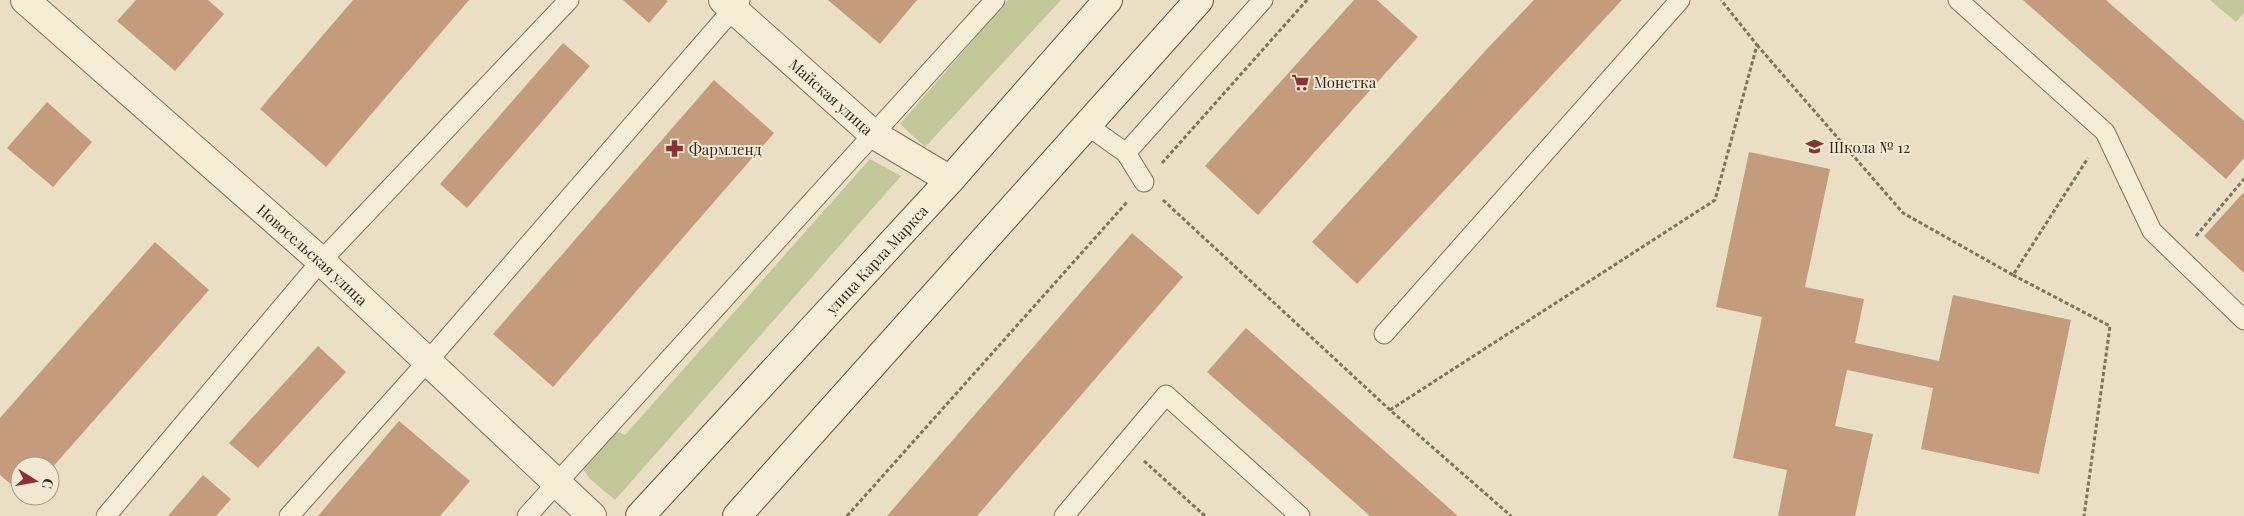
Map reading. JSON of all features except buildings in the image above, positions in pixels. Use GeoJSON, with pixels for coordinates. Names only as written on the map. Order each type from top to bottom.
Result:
{"type":"FeatureCollection","features":[{"type":"Feature","properties":{"kind":"main road","name":"Новосельская улица"},"geometry":{"type":"LineString","coordinates":[[25,0],[321,261],[592,516]]}},
{"type":"Feature","properties":{"kind":"main road","name":"улица Карла Маркса"},"geometry":{"type":"LineString","coordinates":[[640,516],[950,180],[1108,0]]}},
{"type":"Feature","properties":{"kind":"main road"},"geometry":{"type":"LineString","coordinates":[[737,516],[1199,0]]}},
{"type":"Feature","properties":{"kind":"main road","name":"Майская улица"},"geometry":{"type":"LineString","coordinates":[[733,3],[873,134],[950,180]]}},
{"type":"Feature","properties":{"kind":"lane"},"geometry":{"type":"LineString","coordinates":[[106,516],[321,261],[569,0]]}},
{"type":"Feature","properties":{"kind":"lane"},"geometry":{"type":"LineString","coordinates":[[527,516],[995,0]]}},
{"type":"Feature","properties":{"kind":"lane"},"geometry":{"type":"LineString","coordinates":[[1126,153],[1263,0]]}},
{"type":"Feature","properties":{"kind":"lane"},"geometry":{"type":"LineString","coordinates":[[1384,334],[1680,0]]}},
{"type":"Feature","properties":{"kind":"lane"},"geometry":{"type":"LineString","coordinates":[[1958,0],[2104,132],[2152,231],[2244,320]]}},
{"type":"Feature","properties":{"kind":"lane"},"geometry":{"type":"LineString","coordinates":[[289,516],[427,362],[733,3]]}},
{"type":"Feature","properties":{"kind":"lane"},"geometry":{"type":"LineString","coordinates":[[1088,126],[1126,153],[1144,182]]}},
{"type":"Feature","properties":{"kind":"lane"},"geometry":{"type":"LineString","coordinates":[[1064,516],[1166,395],[1300,516]]}},
{"type":"Feature","properties":{"kind":"path"},"geometry":{"type":"LineString","coordinates":[[847,516],[1307,0]]}},
{"type":"Feature","properties":{"kind":"path"},"geometry":{"type":"LineString","coordinates":[[1721,0],[1757,45],[1903,213],[2013,275],[2110,326],[2084,516]]}},
{"type":"Feature","properties":{"kind":"path"},"geometry":{"type":"LineString","coordinates":[[1390,410],[1716,200],[1757,45]]}},
{"type":"Feature","properties":{"kind":"path"},"geometry":{"type":"LineString","coordinates":[[2013,275],[2104,132]]}},
{"type":"Feature","properties":{"kind":"path"},"geometry":{"type":"LineString","coordinates":[[2179,257],[2244,179]]}},
{"type":"Feature","properties":{"kind":"path"},"geometry":{"type":"LineString","coordinates":[[1144,182],[1390,410],[1510,516]]}},
{"type":"Feature","properties":{"kind":"path"},"geometry":{"type":"LineString","coordinates":[[1126,443],[1205,516]]}},
{"type":"Feature","properties":{"kind":"green space"},"geometry":{"type":"Polygon","coordinates":[[[1008,0],[1061,0],[925,147],[900,124],[1008,0]]]}},
{"type":"Feature","properties":{"kind":"green space"},"geometry":{"type":"Polygon","coordinates":[[[2210,0],[2244,0],[2244,13],[2236,22],[2210,0]]]}},
{"type":"Feature","properties":{"kind":"green space"},"geometry":{"type":"Polygon","coordinates":[[[870,159],[901,176],[615,500],[590,479],[580,465],[611,428],[625,435],[870,159]]]}},
{"type":"Feature","properties":{"kind":"place","name":"Монетка"},"geometry":{"type":"Point","coordinates":[1300,82]}},
{"type":"Feature","properties":{"kind":"place","name":"Школа № 12"},"geometry":{"type":"Point","coordinates":[1815,147]}},
{"type":"Feature","properties":{"kind":"place","name":"Фармленд"},"geometry":{"type":"Point","coordinates":[675,149]}}]}
